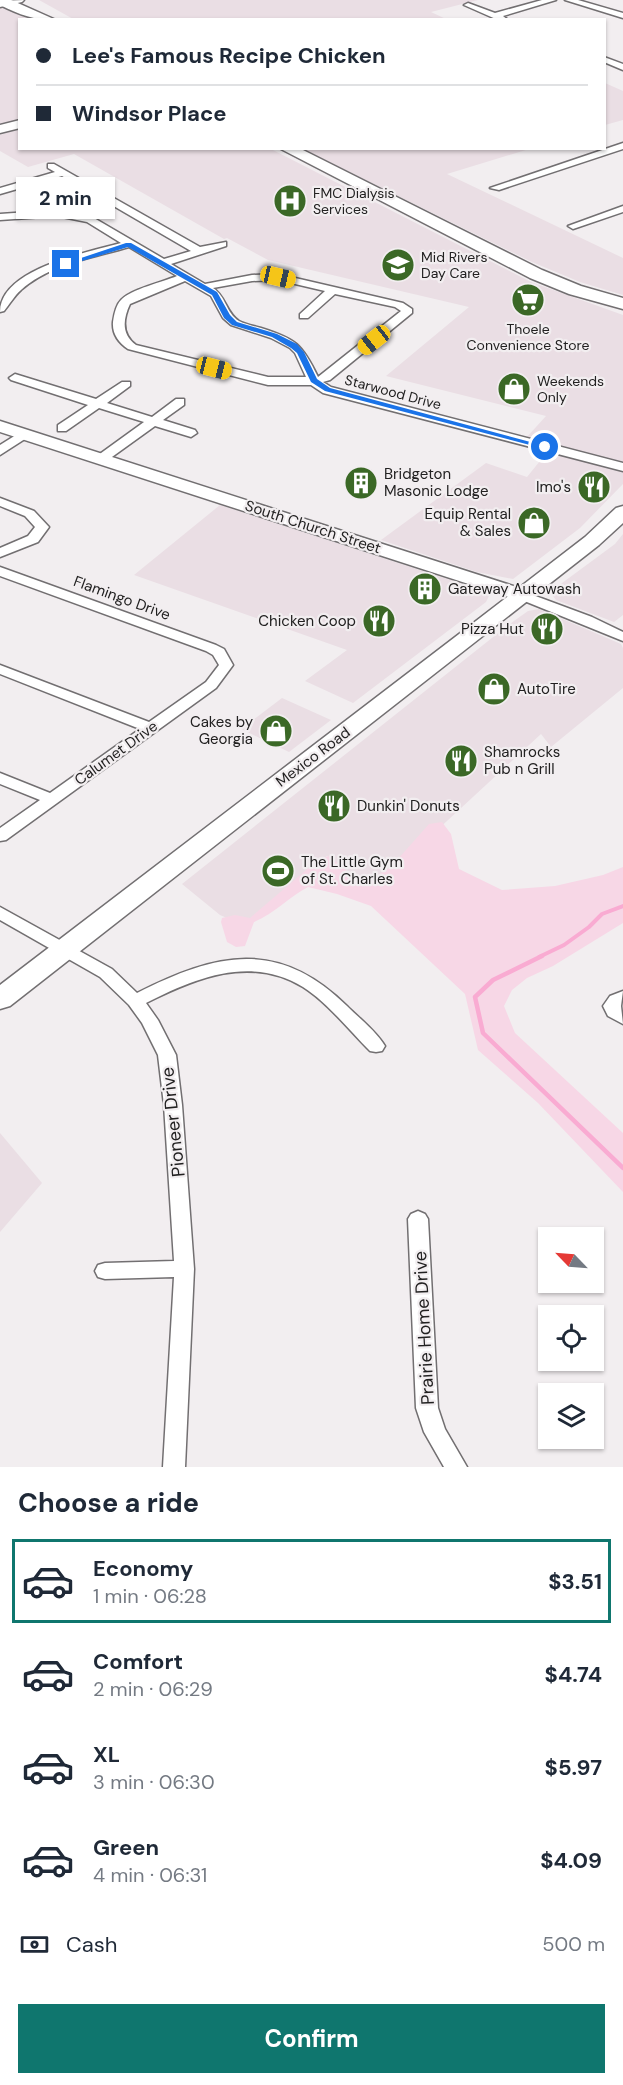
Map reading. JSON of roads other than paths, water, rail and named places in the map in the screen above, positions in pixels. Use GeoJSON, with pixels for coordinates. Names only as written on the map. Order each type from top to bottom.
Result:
{"type":"FeatureCollection","features":[{"type":"Feature","properties":{"kind":"main road"},"geometry":{"type":"LineString","coordinates":[[24,0],[43,9],[48,18]]}},
{"type":"Feature","properties":{"kind":"main road"},"geometry":{"type":"LineString","coordinates":[[6,2],[26,13],[44,18]]}},
{"type":"Feature","properties":{"kind":"main road"},"geometry":{"type":"LineString","coordinates":[[290,150],[536,274],[575,290],[623,304]]}},
{"type":"Feature","properties":{"kind":"main road","name":"Mexico Road"},"geometry":{"type":"LineString","coordinates":[[0,999],[522,595],[591,541],[623,512]]}},
{"type":"Feature","properties":{"kind":"street"},"geometry":{"type":"LineString","coordinates":[[495,15],[552,0]]}},
{"type":"Feature","properties":{"kind":"street"},"geometry":{"type":"LineString","coordinates":[[569,0],[623,16]]}},
{"type":"Feature","properties":{"kind":"street"},"geometry":{"type":"LineString","coordinates":[[468,5],[501,18]]}},
{"type":"Feature","properties":{"kind":"street"},"geometry":{"type":"LineString","coordinates":[[606,60],[623,66]]}},
{"type":"Feature","properties":{"kind":"street"},"geometry":{"type":"LineString","coordinates":[[0,129],[18,124]]}},
{"type":"Feature","properties":{"kind":"street"},"geometry":{"type":"LineString","coordinates":[[495,188],[623,146]]}},
{"type":"Feature","properties":{"kind":"street"},"geometry":{"type":"LineString","coordinates":[[51,166],[199,251]]}},
{"type":"Feature","properties":{"kind":"street"},"geometry":{"type":"LineString","coordinates":[[0,191],[63,173]]}},
{"type":"Feature","properties":{"kind":"street"},"geometry":{"type":"LineString","coordinates":[[573,226],[623,209]]}},
{"type":"Feature","properties":{"kind":"street"},"geometry":{"type":"LineString","coordinates":[[0,217],[43,213],[69,214],[90,220],[214,294],[227,316],[235,323],[275,336],[294,346],[300,352],[314,381]]}},
{"type":"Feature","properties":{"kind":"street"},"geometry":{"type":"LineString","coordinates":[[0,309],[17,288],[32,277],[129,244]]}},
{"type":"Feature","properties":{"kind":"street"},"geometry":{"type":"LineString","coordinates":[[162,263],[222,244]]}},
{"type":"Feature","properties":{"kind":"street"},"geometry":{"type":"LineString","coordinates":[[184,277],[125,302],[118,334],[121,339],[132,347],[279,383],[326,378],[408,311],[399,305],[265,276],[204,287]]}},
{"type":"Feature","properties":{"kind":"street"},"geometry":{"type":"LineString","coordinates":[[304,316],[333,290]]}},
{"type":"Feature","properties":{"kind":"street"},"geometry":{"type":"LineString","coordinates":[[15,378],[191,433]]}},
{"type":"Feature","properties":{"kind":"street","name":"Starwood Drive"},"geometry":{"type":"LineString","coordinates":[[314,381],[327,390],[342,395],[623,467]]}},
{"type":"Feature","properties":{"kind":"street"},"geometry":{"type":"LineString","coordinates":[[62,428],[126,384]]}},
{"type":"Feature","properties":{"kind":"street"},"geometry":{"type":"LineString","coordinates":[[101,459],[180,402]]}},
{"type":"Feature","properties":{"kind":"street","name":"South Church Street"},"geometry":{"type":"LineString","coordinates":[[0,426],[522,595],[623,637]]}},
{"type":"Feature","properties":{"kind":"street"},"geometry":{"type":"LineString","coordinates":[[0,451],[24,434]]}},
{"type":"Feature","properties":{"kind":"street"},"geometry":{"type":"LineString","coordinates":[[0,502],[33,515],[42,526],[33,538],[0,552]]}},
{"type":"Feature","properties":{"kind":"street","name":"Flamingo Drive"},"geometry":{"type":"LineString","coordinates":[[0,572],[211,648],[219,652],[226,665]]}},
{"type":"Feature","properties":{"kind":"street","name":"Calumet Drive"},"geometry":{"type":"LineString","coordinates":[[0,836],[211,685],[226,665]]}},
{"type":"Feature","properties":{"kind":"street"},"geometry":{"type":"LineString","coordinates":[[0,669],[151,728]]}},
{"type":"Feature","properties":{"kind":"street"},"geometry":{"type":"LineString","coordinates":[[0,778],[51,799]]}},
{"type":"Feature","properties":{"kind":"street","name":"Pioneer Drive"},"geometry":{"type":"LineString","coordinates":[[0,913],[106,973],[135,1001],[149,1020],[167,1055],[175,1128],[184,1269],[174,1467]]}},
{"type":"Feature","properties":{"kind":"street"},"geometry":{"type":"LineString","coordinates":[[135,1001],[183,976],[215,967],[232,964],[272,968],[309,983],[376,1046]]}},
{"type":"Feature","properties":{"kind":"street"},"geometry":{"type":"LineString","coordinates":[[623,997],[616,1000],[612,1006],[614,1012],[623,1018]]}},
{"type":"Feature","properties":{"kind":"street","name":"Prairie Home Drive"},"geometry":{"type":"LineString","coordinates":[[418,1219],[427,1408],[435,1432],[456,1467]]}},
{"type":"Feature","properties":{"kind":"street"},"geometry":{"type":"LineString","coordinates":[[105,1271],[184,1269]]}},
{"type":"Feature","properties":{"kind":"waterway"},"geometry":{"type":"LineString","coordinates":[[539,957],[564,945],[589,927],[602,914],[623,906]]}},
{"type":"Feature","properties":{"kind":"waterway"},"geometry":{"type":"LineString","coordinates":[[542,956],[493,980],[475,997],[483,1033],[623,1168]]}},
{"type":"Feature","properties":{"kind":"place","name":"FMC Dialysis Services"},"geometry":{"type":"Point","coordinates":[290,201]}},
{"type":"Feature","properties":{"kind":"place","name":"Mid Rivers Day Care"},"geometry":{"type":"Point","coordinates":[398,265]}},
{"type":"Feature","properties":{"kind":"place","name":"Thoele Convenience Store"},"geometry":{"type":"Point","coordinates":[528,300]}},
{"type":"Feature","properties":{"kind":"place","name":"Weekends Only"},"geometry":{"type":"Point","coordinates":[514,389]}},
{"type":"Feature","properties":{"kind":"place","name":"Bridgeton Masonic Lodge"},"geometry":{"type":"Point","coordinates":[361,483]}},
{"type":"Feature","properties":{"kind":"place","name":"Imo's"},"geometry":{"type":"Point","coordinates":[594,487]}},
{"type":"Feature","properties":{"kind":"place","name":"Equip Rental & Sales"},"geometry":{"type":"Point","coordinates":[534,523]}},
{"type":"Feature","properties":{"kind":"place","name":"Gateway Autowash"},"geometry":{"type":"Point","coordinates":[425,589]}},
{"type":"Feature","properties":{"kind":"place","name":"Chicken Coop"},"geometry":{"type":"Point","coordinates":[379,621]}},
{"type":"Feature","properties":{"kind":"place","name":"Pizza Hut"},"geometry":{"type":"Point","coordinates":[547,629]}},
{"type":"Feature","properties":{"kind":"place","name":"AutoTire"},"geometry":{"type":"Point","coordinates":[494,689]}},
{"type":"Feature","properties":{"kind":"place","name":"Cakes by Georgia"},"geometry":{"type":"Point","coordinates":[276,731]}},
{"type":"Feature","properties":{"kind":"place","name":"Shamrocks Pub n Grill"},"geometry":{"type":"Point","coordinates":[461,761]}},
{"type":"Feature","properties":{"kind":"place","name":"Dunkin' Donuts"},"geometry":{"type":"Point","coordinates":[334,806]}},
{"type":"Feature","properties":{"kind":"place","name":"The Little Gym of St. Charles"},"geometry":{"type":"Point","coordinates":[278,871]}}]}
